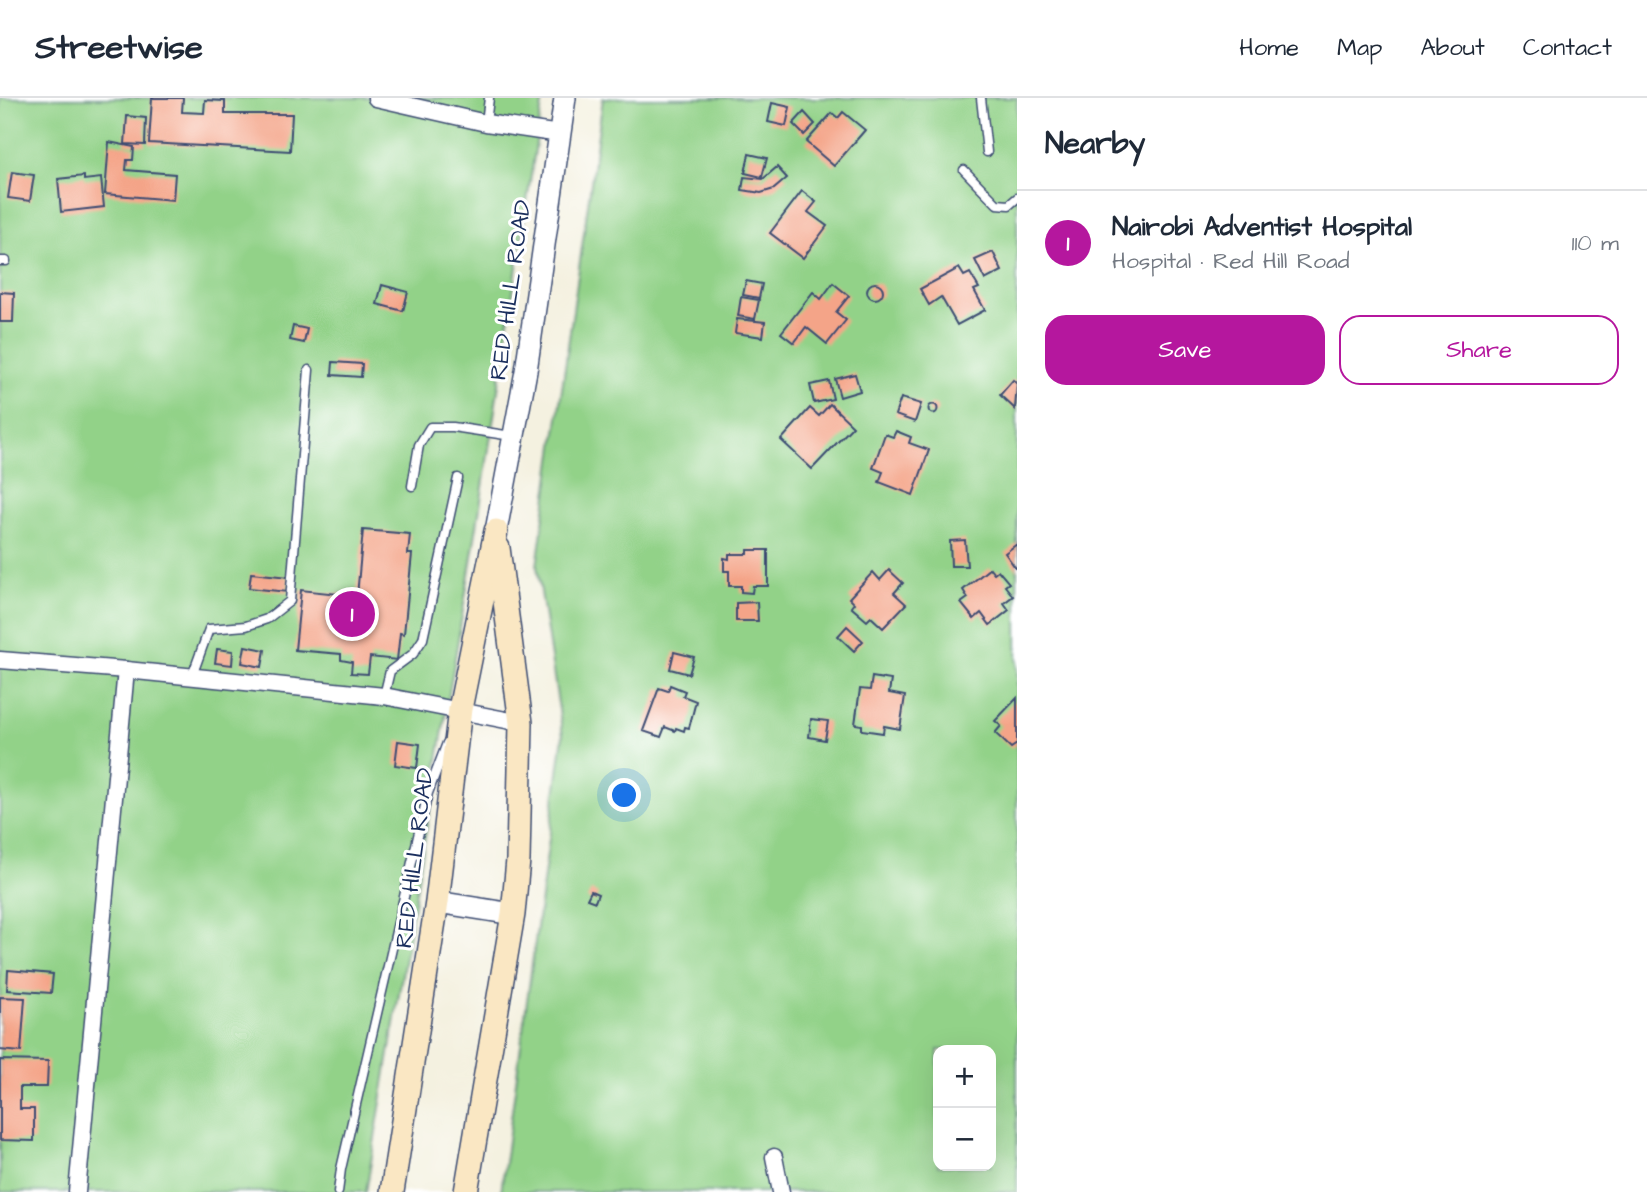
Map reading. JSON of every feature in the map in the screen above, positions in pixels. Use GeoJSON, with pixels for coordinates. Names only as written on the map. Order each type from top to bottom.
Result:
{"type":"FeatureCollection","features":[{"type":"Feature","properties":{"kind":"main road","name":"RED HILL ROAD"},"geometry":{"type":"LineString","coordinates":[[392,1192],[438,902],[460,709],[496,531]]}},
{"type":"Feature","properties":{"kind":"main road","name":"RED HILL ROAD"},"geometry":{"type":"LineString","coordinates":[[466,1192],[513,914],[518,860],[521,723],[496,531]]}},
{"type":"Feature","properties":{"kind":"street"},"geometry":{"type":"LineString","coordinates":[[376,98],[486,123],[560,134]]}},
{"type":"Feature","properties":{"kind":"street","name":"RED HILL ROAD"},"geometry":{"type":"LineString","coordinates":[[496,531],[515,437],[565,98]]}},
{"type":"Feature","properties":{"kind":"street"},"geometry":{"type":"LineString","coordinates":[[0,660],[384,696],[521,723]]}},
{"type":"Feature","properties":{"kind":"street"},"geometry":{"type":"LineString","coordinates":[[77,1192],[126,670]]}},
{"type":"Feature","properties":{"kind":"street"},"geometry":{"type":"LineString","coordinates":[[438,902],[513,914]]}},
{"type":"Feature","properties":{"kind":"street"},"geometry":{"type":"LineString","coordinates":[[774,1157],[781,1192]]}},
{"type":"Feature","properties":{"kind":"lane"},"geometry":{"type":"LineString","coordinates":[[486,123],[489,98]]}},
{"type":"Feature","properties":{"kind":"lane"},"geometry":{"type":"LineString","coordinates":[[981,98],[987,152]]}},
{"type":"Feature","properties":{"kind":"lane"},"geometry":{"type":"LineString","coordinates":[[964,170],[997,205],[1009,205],[1017,198]]}},
{"type":"Feature","properties":{"kind":"lane"},"geometry":{"type":"LineString","coordinates":[[192,676],[209,629],[246,626],[267,619],[290,601],[309,370]]}},
{"type":"Feature","properties":{"kind":"lane"},"geometry":{"type":"LineString","coordinates":[[412,486],[419,445],[430,427],[453,426],[515,437]]}},
{"type":"Feature","properties":{"kind":"lane"},"geometry":{"type":"LineString","coordinates":[[384,696],[390,671],[412,653],[423,639],[458,478]]}},
{"type":"Feature","properties":{"kind":"lane"},"geometry":{"type":"LineString","coordinates":[[338,1192],[341,1169],[428,793],[460,709]]}},
{"type":"Feature","properties":{"kind":"green space"},"geometry":{"type":"Polygon","coordinates":[[[0,98],[543,98],[477,526],[366,1192],[0,1192],[0,98]]]}},
{"type":"Feature","properties":{"kind":"green space"},"geometry":{"type":"Polygon","coordinates":[[[603,98],[1017,98],[1017,1192],[501,1192],[563,736],[537,566],[603,98]]]}},
{"type":"Feature","properties":{"kind":"building"},"geometry":{"type":"Polygon","coordinates":[[[152,98],[183,98],[182,112],[204,113],[205,100],[225,101],[225,114],[292,114],[290,151],[149,143],[152,98]]]}},
{"type":"Feature","properties":{"kind":"building"},"geometry":{"type":"Polygon","coordinates":[[[772,103],[790,107],[786,126],[768,122],[772,103]]]}},
{"type":"Feature","properties":{"kind":"building"},"geometry":{"type":"Polygon","coordinates":[[[804,112],[815,124],[804,135],[793,124],[804,112]]]}},
{"type":"Feature","properties":{"kind":"building"},"geometry":{"type":"Polygon","coordinates":[[[843,112],[865,130],[834,166],[806,142],[832,113],[838,118],[843,112]]]}},
{"type":"Feature","properties":{"kind":"building"},"geometry":{"type":"Polygon","coordinates":[[[127,116],[146,118],[145,145],[125,144],[127,116]]]}},
{"type":"Feature","properties":{"kind":"building"},"geometry":{"type":"Polygon","coordinates":[[[109,142],[134,147],[133,160],[127,160],[126,170],[175,174],[173,200],[105,194],[109,142]]]}},
{"type":"Feature","properties":{"kind":"building"},"geometry":{"type":"Polygon","coordinates":[[[749,154],[767,158],[762,177],[745,173],[749,154]]]}},
{"type":"Feature","properties":{"kind":"building"},"geometry":{"type":"Polygon","coordinates":[[[777,167],[787,178],[774,189],[761,193],[742,190],[744,177],[763,179],[777,167]]]}},
{"type":"Feature","properties":{"kind":"building"},"geometry":{"type":"Polygon","coordinates":[[[12,172],[34,175],[30,201],[8,198],[12,172]]]}},
{"type":"Feature","properties":{"kind":"building"},"geometry":{"type":"Polygon","coordinates":[[[84,176],[84,180],[101,178],[104,207],[61,212],[58,179],[84,176]]]}},
{"type":"Feature","properties":{"kind":"building"},"geometry":{"type":"Polygon","coordinates":[[[802,191],[816,202],[808,212],[827,226],[803,258],[770,233],[802,191]]]}},
{"type":"Feature","properties":{"kind":"building"},"geometry":{"type":"Polygon","coordinates":[[[993,252],[1002,271],[985,280],[975,260],[993,252]]]}},
{"type":"Feature","properties":{"kind":"building"},"geometry":{"type":"Polygon","coordinates":[[[959,268],[964,276],[970,273],[979,288],[974,290],[985,310],[957,325],[941,297],[929,305],[920,289],[959,268]]]}},
{"type":"Feature","properties":{"kind":"building"},"geometry":{"type":"Polygon","coordinates":[[[746,281],[762,284],[759,298],[743,295],[746,281]]]}},
{"type":"Feature","properties":{"kind":"building"},"geometry":{"type":"Polygon","coordinates":[[[833,283],[849,296],[836,312],[846,320],[827,344],[806,327],[794,343],[781,333],[813,292],[821,299],[833,283]]]}},
{"type":"Feature","properties":{"kind":"building"},"geometry":{"type":"Polygon","coordinates":[[[875,283],[883,291],[875,299],[867,291],[875,283]]]}},
{"type":"Feature","properties":{"kind":"building"},"geometry":{"type":"Polygon","coordinates":[[[382,285],[408,292],[403,311],[377,304],[382,285]]]}},
{"type":"Feature","properties":{"kind":"building"},"geometry":{"type":"Polygon","coordinates":[[[0,292],[14,293],[13,322],[0,322],[0,292]]]}},
{"type":"Feature","properties":{"kind":"building"},"geometry":{"type":"Polygon","coordinates":[[[741,297],[759,300],[755,319],[738,316],[741,297]]]}},
{"type":"Feature","properties":{"kind":"building"},"geometry":{"type":"Polygon","coordinates":[[[737,319],[765,322],[763,337],[735,333],[737,319]]]}},
{"type":"Feature","properties":{"kind":"building"},"geometry":{"type":"Polygon","coordinates":[[[293,326],[307,329],[304,343],[290,340],[293,326]]]}},
{"type":"Feature","properties":{"kind":"building"},"geometry":{"type":"Polygon","coordinates":[[[333,362],[362,364],[361,377],[332,375],[333,362]]]}},
{"type":"Feature","properties":{"kind":"building"},"geometry":{"type":"Polygon","coordinates":[[[855,374],[860,391],[840,397],[835,379],[855,374]]]}},
{"type":"Feature","properties":{"kind":"building"},"geometry":{"type":"Polygon","coordinates":[[[1013,380],[1017,384],[1015,409],[1000,395],[1013,380]]]}},
{"type":"Feature","properties":{"kind":"building"},"geometry":{"type":"Polygon","coordinates":[[[829,381],[833,399],[814,403],[810,385],[829,381]]]}},
{"type":"Feature","properties":{"kind":"building"},"geometry":{"type":"Polygon","coordinates":[[[901,398],[921,404],[915,422],[895,415],[901,398]]]}},
{"type":"Feature","properties":{"kind":"building"},"geometry":{"type":"Polygon","coordinates":[[[830,404],[853,426],[812,469],[781,440],[810,408],[819,416],[830,404]]]}},
{"type":"Feature","properties":{"kind":"building"},"geometry":{"type":"Polygon","coordinates":[[[933,404],[938,409],[933,414],[928,409],[933,404]]]}},
{"type":"Feature","properties":{"kind":"building"},"geometry":{"type":"Polygon","coordinates":[[[896,431],[911,437],[909,443],[929,450],[913,495],[879,482],[883,472],[873,468],[885,434],[893,437],[896,431]]]}},
{"type":"Feature","properties":{"kind":"building"},"geometry":{"type":"Polygon","coordinates":[[[363,530],[410,534],[408,554],[412,554],[404,634],[400,633],[397,660],[370,657],[368,674],[351,673],[352,662],[341,660],[341,654],[295,650],[301,590],[357,596],[363,530]]]}},
{"type":"Feature","properties":{"kind":"building"},"geometry":{"type":"Polygon","coordinates":[[[965,540],[967,566],[951,566],[950,541],[965,540]]]}},
{"type":"Feature","properties":{"kind":"building"},"geometry":{"type":"Polygon","coordinates":[[[1017,544],[1017,570],[1005,553],[1017,544]]]}},
{"type":"Feature","properties":{"kind":"building"},"geometry":{"type":"Polygon","coordinates":[[[748,550],[768,550],[768,586],[753,586],[752,593],[741,592],[741,586],[729,586],[729,571],[724,571],[724,558],[729,559],[729,554],[748,554],[748,550]]]}},
{"type":"Feature","properties":{"kind":"building"},"geometry":{"type":"Polygon","coordinates":[[[990,568],[994,573],[998,570],[1009,583],[1005,586],[1013,596],[1004,603],[1009,610],[990,625],[981,613],[974,619],[961,603],[968,598],[963,590],[990,568]]]}},
{"type":"Feature","properties":{"kind":"building"},"geometry":{"type":"Polygon","coordinates":[[[889,570],[903,583],[894,593],[906,604],[883,628],[871,617],[867,621],[851,607],[854,603],[849,598],[873,572],[880,580],[889,570]]]}},
{"type":"Feature","properties":{"kind":"building"},"geometry":{"type":"Polygon","coordinates":[[[251,573],[289,577],[288,592],[249,588],[251,573]]]}},
{"type":"Feature","properties":{"kind":"building"},"geometry":{"type":"Polygon","coordinates":[[[757,602],[758,621],[736,621],[736,603],[757,602]]]}},
{"type":"Feature","properties":{"kind":"building"},"geometry":{"type":"Polygon","coordinates":[[[847,626],[863,641],[854,651],[838,636],[847,626]]]}},
{"type":"Feature","properties":{"kind":"building"},"geometry":{"type":"Polygon","coordinates":[[[245,646],[265,650],[262,667],[242,663],[245,646]]]}},
{"type":"Feature","properties":{"kind":"building"},"geometry":{"type":"Polygon","coordinates":[[[217,649],[233,651],[232,665],[215,663],[217,649]]]}},
{"type":"Feature","properties":{"kind":"building"},"geometry":{"type":"Polygon","coordinates":[[[674,652],[694,657],[689,674],[670,669],[674,652]]]}},
{"type":"Feature","properties":{"kind":"building"},"geometry":{"type":"Polygon","coordinates":[[[872,677],[891,680],[889,693],[905,696],[900,729],[884,726],[883,733],[862,730],[862,725],[855,724],[860,689],[870,690],[872,677]]]}},
{"type":"Feature","properties":{"kind":"building"},"geometry":{"type":"Polygon","coordinates":[[[670,685],[685,691],[683,696],[696,701],[689,728],[685,727],[684,731],[676,728],[675,731],[665,727],[661,737],[643,731],[659,688],[668,691],[670,685]]]}},
{"type":"Feature","properties":{"kind":"building"},"geometry":{"type":"Polygon","coordinates":[[[1017,698],[1017,744],[1011,748],[995,733],[1001,726],[995,721],[1017,698]]]}},
{"type":"Feature","properties":{"kind":"building"},"geometry":{"type":"Polygon","coordinates":[[[811,719],[828,721],[825,740],[809,737],[811,719]]]}},
{"type":"Feature","properties":{"kind":"building"},"geometry":{"type":"Polygon","coordinates":[[[398,741],[420,744],[417,768],[395,765],[398,741]]]}},
{"type":"Feature","properties":{"kind":"building"},"geometry":{"type":"Polygon","coordinates":[[[591,891],[598,894],[595,902],[587,899],[591,891]]]}},
{"type":"Feature","properties":{"kind":"building"},"geometry":{"type":"Polygon","coordinates":[[[8,970],[53,974],[51,993],[7,990],[8,970]]]}},
{"type":"Feature","properties":{"kind":"building"},"geometry":{"type":"Polygon","coordinates":[[[0,997],[25,998],[21,1052],[0,1050],[0,997]]]}},
{"type":"Feature","properties":{"kind":"building"},"geometry":{"type":"Polygon","coordinates":[[[0,1060],[48,1061],[47,1087],[20,1087],[20,1109],[34,1109],[34,1141],[0,1140],[0,1060]]]}},
{"type":"Feature","properties":{"kind":"place","name":"Nairobi Adventist Hospital"},"geometry":{"type":"Point","coordinates":[352,614]}}]}
